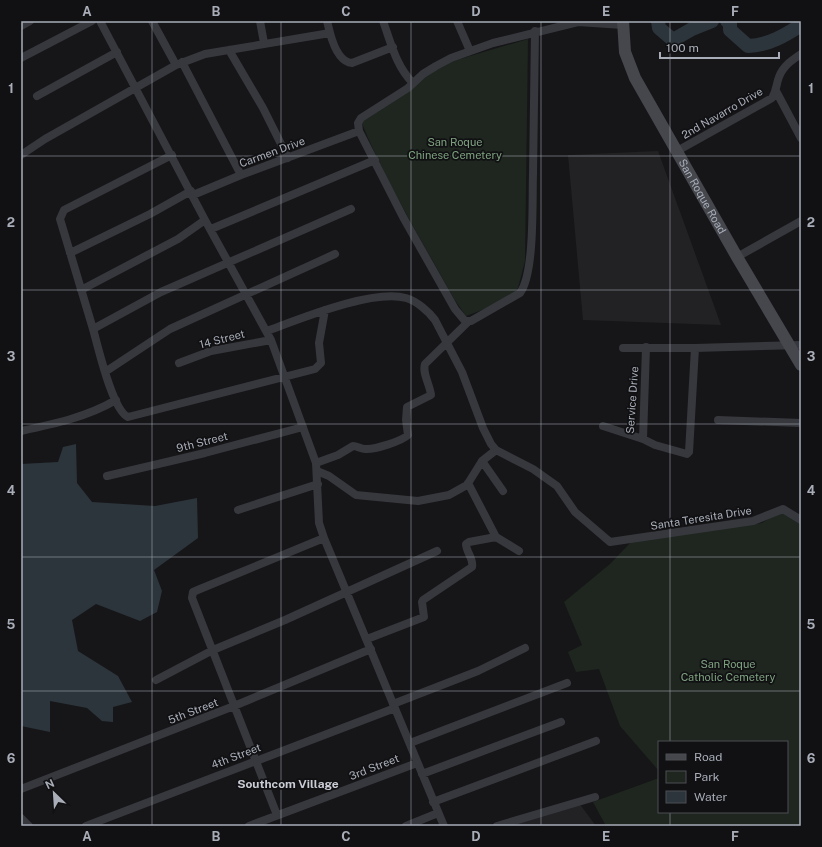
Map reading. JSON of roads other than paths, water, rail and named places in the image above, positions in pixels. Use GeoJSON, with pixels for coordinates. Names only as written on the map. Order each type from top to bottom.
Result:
{"type":"FeatureCollection","features":[{"type":"Feature","properties":{"kind":"main road","name":"San Roque Road"},"geometry":{"type":"LineString","coordinates":[[623,23],[623,42],[629,64],[677,152],[737,256],[796,346],[801,365]]}},
{"type":"Feature","properties":{"kind":"street"},"geometry":{"type":"LineString","coordinates":[[21,26],[30,21]]}},
{"type":"Feature","properties":{"kind":"street"},"geometry":{"type":"LineString","coordinates":[[21,58],[92,21]]}},
{"type":"Feature","properties":{"kind":"street"},"geometry":{"type":"LineString","coordinates":[[100,21],[205,220],[271,340],[317,467],[319,523],[324,538],[444,826]]}},
{"type":"Feature","properties":{"kind":"street"},"geometry":{"type":"LineString","coordinates":[[152,21],[179,63],[241,174]]}},
{"type":"Feature","properties":{"kind":"street"},"geometry":{"type":"LineString","coordinates":[[260,21],[264,43]]}},
{"type":"Feature","properties":{"kind":"street"},"geometry":{"type":"LineString","coordinates":[[327,21],[335,48],[347,63],[352,63],[393,48]]}},
{"type":"Feature","properties":{"kind":"street"},"geometry":{"type":"LineString","coordinates":[[383,21],[403,72],[413,83]]}},
{"type":"Feature","properties":{"kind":"street"},"geometry":{"type":"LineString","coordinates":[[458,21],[470,51]]}},
{"type":"Feature","properties":{"kind":"street"},"geometry":{"type":"LineString","coordinates":[[468,322],[465,321],[455,309],[403,217],[359,131],[358,123],[361,118],[413,83],[423,74],[436,66],[470,51],[535,31],[578,22],[623,23]]}},
{"type":"Feature","properties":{"kind":"street"},"geometry":{"type":"LineString","coordinates":[[317,467],[353,446],[365,449],[394,443],[405,438],[408,435],[407,407],[431,395],[424,368],[425,364],[468,322],[520,293],[524,288],[528,274],[532,230],[535,31]]}},
{"type":"Feature","properties":{"kind":"street"},"geometry":{"type":"LineString","coordinates":[[21,155],[45,139],[179,63],[205,54],[330,33]]}},
{"type":"Feature","properties":{"kind":"street"},"geometry":{"type":"LineString","coordinates":[[228,50],[263,108],[288,158]]}},
{"type":"Feature","properties":{"kind":"street"},"geometry":{"type":"LineString","coordinates":[[37,96],[117,52]]}},
{"type":"Feature","properties":{"kind":"street","name":"2nd Navarro Drive"},"geometry":{"type":"LineString","coordinates":[[677,152],[772,98],[776,91],[779,77],[785,66],[801,54]]}},
{"type":"Feature","properties":{"kind":"street"},"geometry":{"type":"LineString","coordinates":[[776,91],[801,138]]}},
{"type":"Feature","properties":{"kind":"street","name":"Carmen Drive"},"geometry":{"type":"LineString","coordinates":[[70,254],[192,193],[359,131]]}},
{"type":"Feature","properties":{"kind":"street"},"geometry":{"type":"LineString","coordinates":[[172,156],[62,212],[60,219],[105,372],[120,410],[128,417],[315,369],[321,363],[319,344],[325,310]]}},
{"type":"Feature","properties":{"kind":"street"},"geometry":{"type":"LineString","coordinates":[[211,229],[375,160]]}},
{"type":"Feature","properties":{"kind":"street"},"geometry":{"type":"LineString","coordinates":[[93,329],[161,292],[351,209]]}},
{"type":"Feature","properties":{"kind":"street"},"geometry":{"type":"LineString","coordinates":[[81,290],[178,239],[205,220]]}},
{"type":"Feature","properties":{"kind":"street"},"geometry":{"type":"LineString","coordinates":[[737,256],[801,221]]}},
{"type":"Feature","properties":{"kind":"street"},"geometry":{"type":"LineString","coordinates":[[105,372],[170,329],[246,294],[290,276],[335,254]]}},
{"type":"Feature","properties":{"kind":"street"},"geometry":{"type":"LineString","coordinates":[[267,331],[325,310],[380,297],[394,296],[409,298],[431,315],[462,372],[486,435],[496,450],[482,461],[468,483],[449,495],[418,501],[403,501],[356,495],[317,467]]}},
{"type":"Feature","properties":{"kind":"street","name":"14 Street"},"geometry":{"type":"LineString","coordinates":[[178,363],[211,352],[271,340]]}},
{"type":"Feature","properties":{"kind":"street"},"geometry":{"type":"LineString","coordinates":[[623,348],[796,346]]}},
{"type":"Feature","properties":{"kind":"street","name":"Service Drive"},"geometry":{"type":"LineString","coordinates":[[603,426],[643,439],[646,347]]}},
{"type":"Feature","properties":{"kind":"street"},"geometry":{"type":"LineString","coordinates":[[643,439],[655,445],[686,454],[689,452],[695,348]]}},
{"type":"Feature","properties":{"kind":"street"},"geometry":{"type":"LineString","coordinates":[[21,431],[54,424],[88,413],[116,400]]}},
{"type":"Feature","properties":{"kind":"street"},"geometry":{"type":"LineString","coordinates":[[718,420],[801,423]]}},
{"type":"Feature","properties":{"kind":"street","name":"9th Street"},"geometry":{"type":"LineString","coordinates":[[107,476],[205,453],[303,427]]}},
{"type":"Feature","properties":{"kind":"street","name":"Santa Teresita Drive"},"geometry":{"type":"LineString","coordinates":[[496,450],[533,469],[557,486],[575,512],[601,536],[612,542],[753,521],[783,510],[801,520]]}},
{"type":"Feature","properties":{"kind":"street"},"geometry":{"type":"LineString","coordinates":[[482,461],[503,491]]}},
{"type":"Feature","properties":{"kind":"street"},"geometry":{"type":"LineString","coordinates":[[468,483],[496,537],[519,551]]}},
{"type":"Feature","properties":{"kind":"street"},"geometry":{"type":"LineString","coordinates":[[238,510],[318,484]]}},
{"type":"Feature","properties":{"kind":"street"},"geometry":{"type":"LineString","coordinates":[[367,639],[421,619],[425,613],[422,605],[423,600],[472,567],[473,563],[466,544],[469,542],[496,537]]}},
{"type":"Feature","properties":{"kind":"street"},"geometry":{"type":"LineString","coordinates":[[277,815],[213,650],[194,606],[192,598],[193,592],[324,538]]}},
{"type":"Feature","properties":{"kind":"street"},"geometry":{"type":"LineString","coordinates":[[156,680],[213,650],[285,620],[437,551]]}},
{"type":"Feature","properties":{"kind":"street","name":"4th Street"},"geometry":{"type":"LineString","coordinates":[[86,826],[394,706],[478,671],[524,648]]}},
{"type":"Feature","properties":{"kind":"street","name":"5th Street"},"geometry":{"type":"LineString","coordinates":[[21,789],[234,706],[370,649]]}},
{"type":"Feature","properties":{"kind":"street"},"geometry":{"type":"LineString","coordinates":[[410,744],[566,683]]}},
{"type":"Feature","properties":{"kind":"street"},"geometry":{"type":"LineString","coordinates":[[422,774],[561,722]]}},
{"type":"Feature","properties":{"kind":"street"},"geometry":{"type":"LineString","coordinates":[[433,802],[596,741]]}},
{"type":"Feature","properties":{"kind":"street","name":"3rd Street"},"geometry":{"type":"LineString","coordinates":[[249,826],[417,763]]}},
{"type":"Feature","properties":{"kind":"street"},"geometry":{"type":"LineString","coordinates":[[497,826],[595,797]]}},
{"type":"Feature","properties":{"kind":"street"},"geometry":{"type":"LineString","coordinates":[[406,826],[438,814]]}},
{"type":"Feature","properties":{"kind":"street"},"geometry":{"type":"LineString","coordinates":[[21,818],[29,826]]}},
{"type":"Feature","properties":{"kind":"water"},"geometry":{"type":"Polygon","coordinates":[[[76,444],[77,483],[92,502],[155,506],[197,498],[198,538],[154,570],[162,591],[157,612],[140,621],[96,604],[72,620],[78,651],[118,676],[132,702],[113,707],[113,722],[102,721],[87,708],[50,701],[50,732],[21,726],[21,464],[58,462],[63,447],[76,444]]]}},
{"type":"Feature","properties":{"kind":"waterway"},"geometry":{"type":"LineString","coordinates":[[658,21],[659,28],[673,40],[692,29],[712,21]]}},
{"type":"Feature","properties":{"kind":"waterway"},"geometry":{"type":"LineString","coordinates":[[727,21],[730,23],[730,30],[748,46],[770,42],[801,25]]}},
{"type":"Feature","properties":{"kind":"district","name":"Southcom Village"},"geometry":{"type":"Point","coordinates":[288,784]}},
{"type":"Feature","properties":{"kind":"park label","name":"San Roque Chinese Cemetery"},"geometry":{"type":"Point","coordinates":[455,148]}},
{"type":"Feature","properties":{"kind":"park label","name":"San Roque Catholic Cemetery"},"geometry":{"type":"Point","coordinates":[728,670]}}]}
